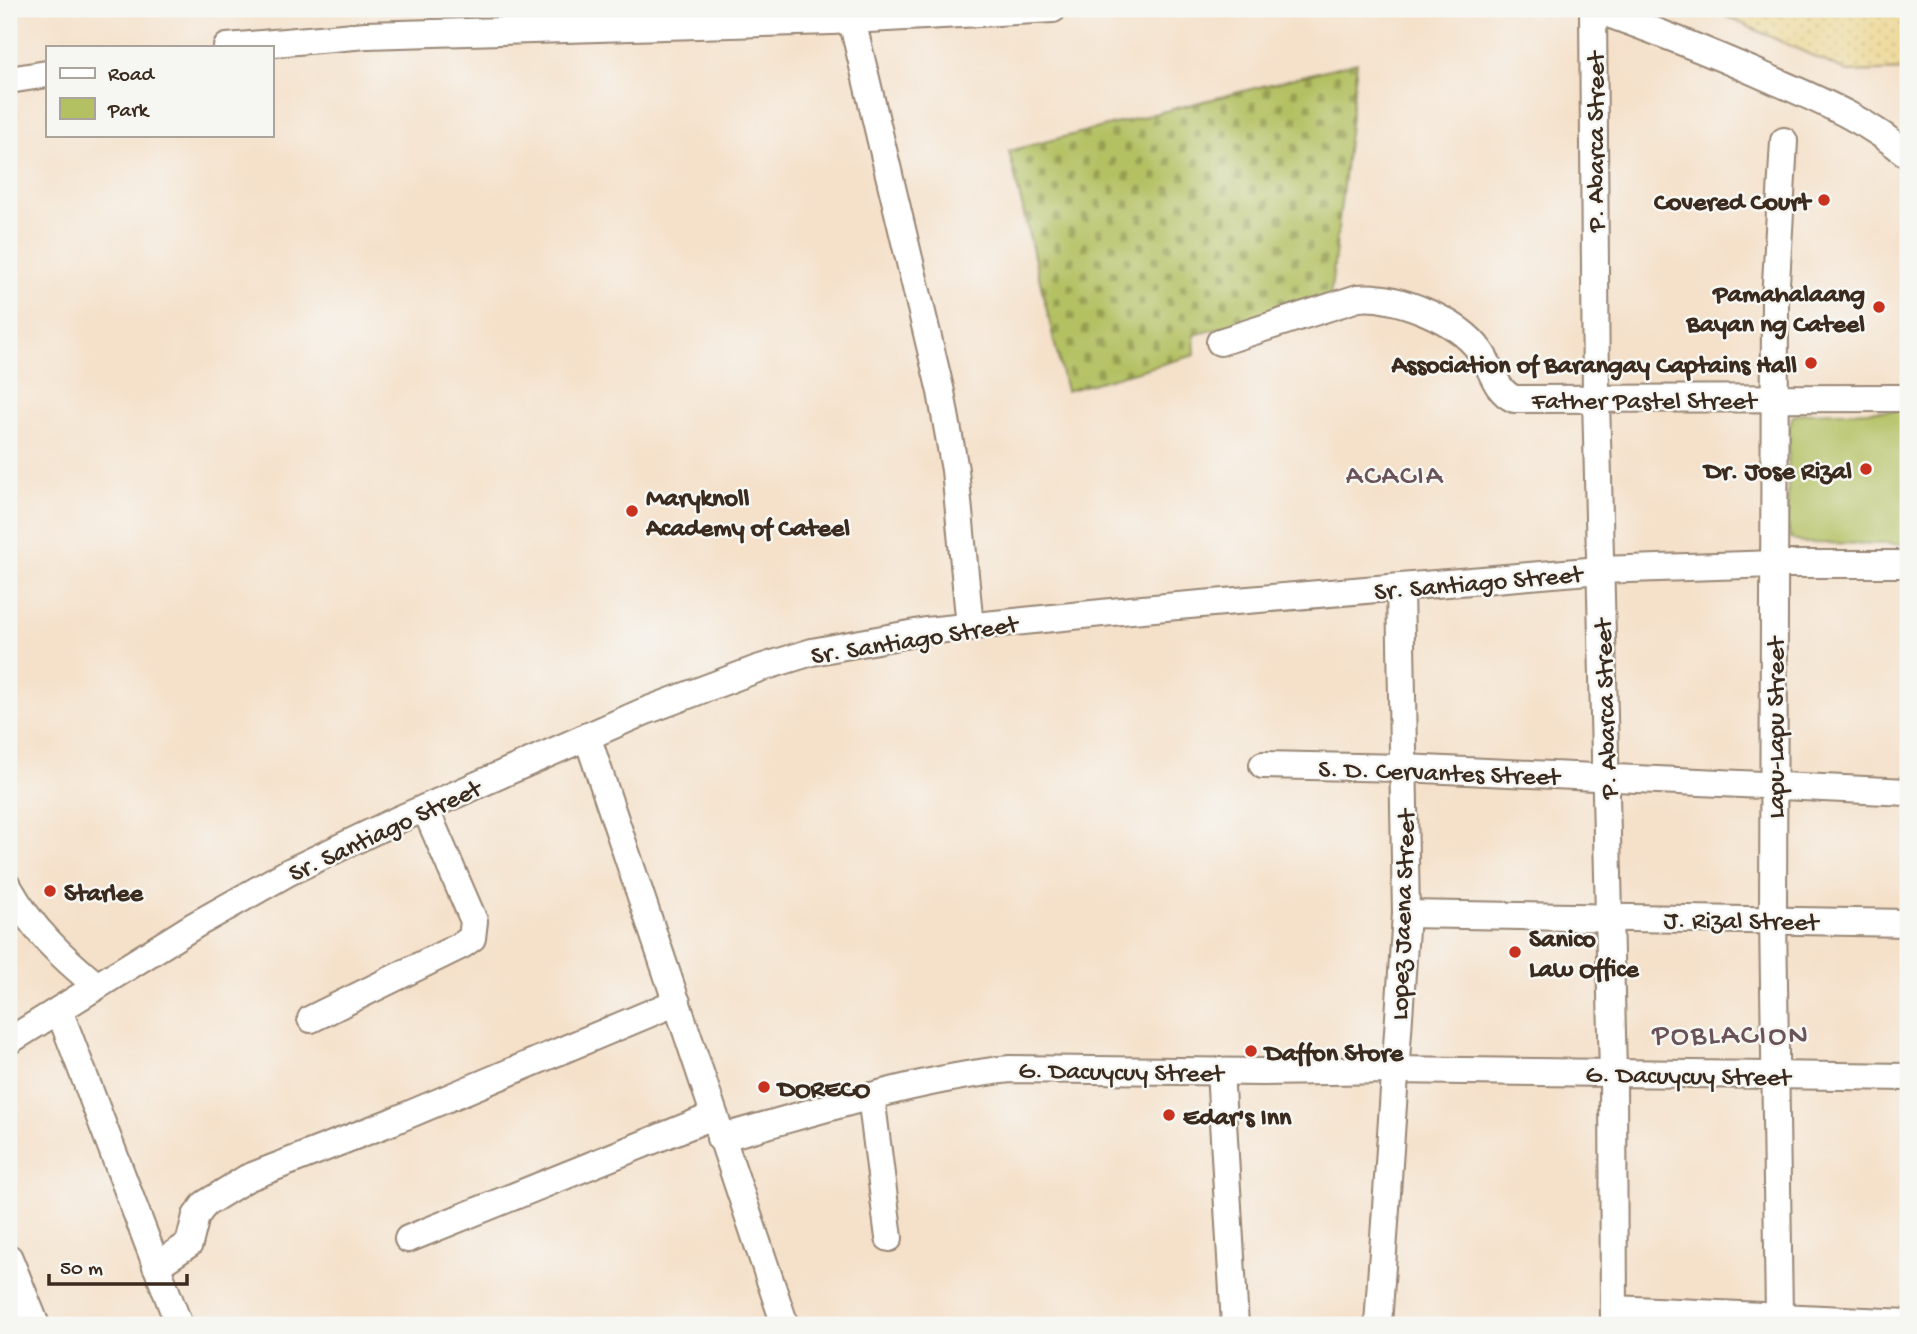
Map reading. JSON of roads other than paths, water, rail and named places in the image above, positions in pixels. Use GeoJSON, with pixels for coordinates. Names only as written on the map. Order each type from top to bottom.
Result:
{"type":"FeatureCollection","features":[{"type":"Feature","properties":{"kind":"street"},"geometry":{"type":"LineString","coordinates":[[239,46],[366,35],[852,20],[1054,9]]}},
{"type":"Feature","properties":{"kind":"street"},"geometry":{"type":"LineString","coordinates":[[1594,9],[1669,35],[1827,103],[1884,133],[1908,155]]}},
{"type":"Feature","properties":{"kind":"street","name":"P. Abarca Street"},"geometry":{"type":"LineString","coordinates":[[1594,9],[1596,398],[1613,1073],[1614,1317]]}},
{"type":"Feature","properties":{"kind":"street"},"geometry":{"type":"LineString","coordinates":[[852,20],[941,392],[955,470],[970,627]]}},
{"type":"Feature","properties":{"kind":"street"},"geometry":{"type":"LineString","coordinates":[[9,80],[46,74]]}},
{"type":"Feature","properties":{"kind":"street","name":"Lapu-Lapu Street"},"geometry":{"type":"LineString","coordinates":[[1779,1315],[1773,919],[1776,301],[1784,141]]}},
{"type":"Feature","properties":{"kind":"street","name":"Father Pastel Street"},"geometry":{"type":"LineString","coordinates":[[1220,342],[1358,298],[1388,298],[1405,302],[1469,338],[1480,350],[1506,396],[1523,400],[1908,398]]}},
{"type":"Feature","properties":{"kind":"street","name":"Sr. Santiago Street"},"geometry":{"type":"LineString","coordinates":[[9,1041],[195,925],[289,872],[587,736],[705,688],[812,652],[914,633],[970,627],[1600,570],[1775,564],[1908,564]]}},
{"type":"Feature","properties":{"kind":"street","name":"Lopez Jaena Street"},"geometry":{"type":"LineString","coordinates":[[1378,1325],[1406,914],[1400,588]]}},
{"type":"Feature","properties":{"kind":"street"},"geometry":{"type":"LineString","coordinates":[[587,736],[785,1325]]}},
{"type":"Feature","properties":{"kind":"street","name":"S. D. Cervantes Street"},"geometry":{"type":"LineString","coordinates":[[1263,765],[1404,768],[1908,792]]}},
{"type":"Feature","properties":{"kind":"street"},"geometry":{"type":"LineString","coordinates":[[312,1019],[462,945],[472,937],[474,921],[425,808]]}},
{"type":"Feature","properties":{"kind":"street"},"geometry":{"type":"LineString","coordinates":[[9,888],[25,917],[59,955],[97,986]]}},
{"type":"Feature","properties":{"kind":"street","name":"J. Rizal Street"},"geometry":{"type":"LineString","coordinates":[[1406,914],[1908,923]]}},
{"type":"Feature","properties":{"kind":"street"},"geometry":{"type":"LineString","coordinates":[[156,1266],[189,1244],[196,1216],[205,1204],[247,1178],[391,1122],[677,1002]]}},
{"type":"Feature","properties":{"kind":"street"},"geometry":{"type":"LineString","coordinates":[[59,1010],[178,1325]]}},
{"type":"Feature","properties":{"kind":"street","name":"G. Dacuycuy Street"},"geometry":{"type":"LineString","coordinates":[[408,1239],[717,1127],[968,1074],[1010,1069],[1394,1070],[1908,1077]]}},
{"type":"Feature","properties":{"kind":"street"},"geometry":{"type":"LineString","coordinates":[[1220,1071],[1235,1325]]}},
{"type":"Feature","properties":{"kind":"street"},"geometry":{"type":"LineString","coordinates":[[871,1096],[889,1238]]}},
{"type":"Feature","properties":{"kind":"street"},"geometry":{"type":"LineString","coordinates":[[9,1258],[36,1325]]}},
{"type":"Feature","properties":{"kind":"street"},"geometry":{"type":"LineString","coordinates":[[1614,1317],[1779,1315],[1908,1323]]}},
{"type":"Feature","properties":{"kind":"place","name":"Covered Court"},"geometry":{"type":"Point","coordinates":[1824,200]}},
{"type":"Feature","properties":{"kind":"place","name":"Pamahalaang Bayan ng Cateel"},"geometry":{"type":"Point","coordinates":[1879,307]}},
{"type":"Feature","properties":{"kind":"place","name":"Association of Barangay Captains Hall"},"geometry":{"type":"Point","coordinates":[1811,363]}},
{"type":"Feature","properties":{"kind":"place","name":"Dr. Jose Rizal"},"geometry":{"type":"Point","coordinates":[1866,469]}},
{"type":"Feature","properties":{"kind":"place","name":"Maryknoll Academy of Cateel"},"geometry":{"type":"Point","coordinates":[632,511]}},
{"type":"Feature","properties":{"kind":"place","name":"Starlee"},"geometry":{"type":"Point","coordinates":[50,891]}},
{"type":"Feature","properties":{"kind":"place","name":"Sanico Law Office"},"geometry":{"type":"Point","coordinates":[1515,952]}},
{"type":"Feature","properties":{"kind":"place","name":"Daffon Store"},"geometry":{"type":"Point","coordinates":[1251,1051]}},
{"type":"Feature","properties":{"kind":"place","name":"DORECO"},"geometry":{"type":"Point","coordinates":[764,1087]}},
{"type":"Feature","properties":{"kind":"place","name":"Edar's Inn"},"geometry":{"type":"Point","coordinates":[1169,1115]}},
{"type":"Feature","properties":{"kind":"district","name":"ACACIA"},"geometry":{"type":"Point","coordinates":[1395,473]}},
{"type":"Feature","properties":{"kind":"district","name":"POBLACION"},"geometry":{"type":"Point","coordinates":[1731,1033]}}]}
